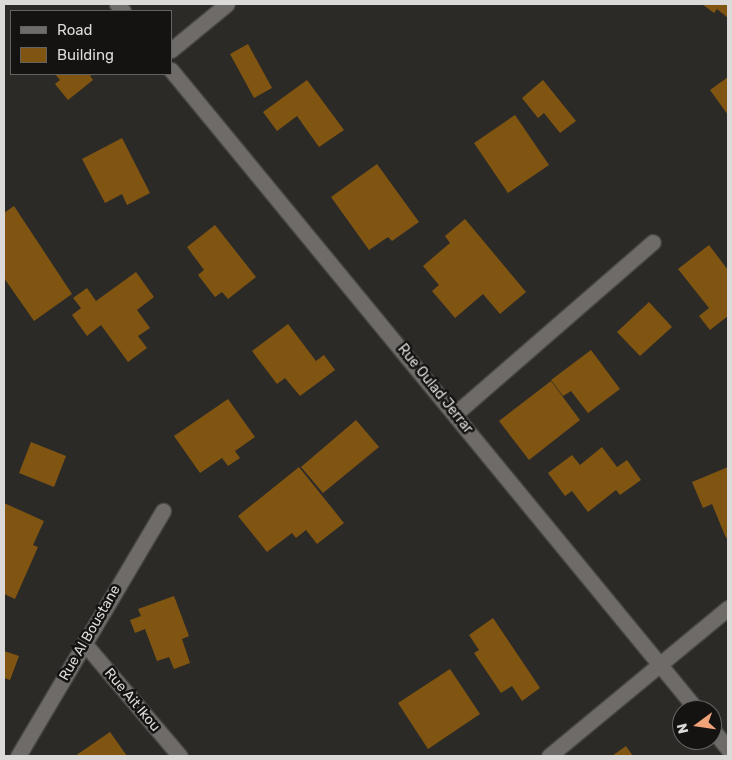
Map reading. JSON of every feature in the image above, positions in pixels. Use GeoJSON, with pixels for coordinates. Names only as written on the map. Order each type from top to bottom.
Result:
{"type":"FeatureCollection","features":[{"type":"Feature","properties":{"kind":"street"},"geometry":{"type":"LineString","coordinates":[[172,49],[227,4]]}},
{"type":"Feature","properties":{"kind":"street","name":"Rue Oulad Jerrar"},"geometry":{"type":"LineString","coordinates":[[172,71],[688,700]]}},
{"type":"Feature","properties":{"kind":"street"},"geometry":{"type":"LineString","coordinates":[[455,414],[653,242]]}},
{"type":"Feature","properties":{"kind":"street","name":"Rue Al Boustane"},"geometry":{"type":"LineString","coordinates":[[18,756],[163,511]]}},
{"type":"Feature","properties":{"kind":"street"},"geometry":{"type":"LineString","coordinates":[[549,756],[728,608]]}},
{"type":"Feature","properties":{"kind":"street","name":"Rue Ait Ikou"},"geometry":{"type":"LineString","coordinates":[[84,643],[180,756]]}},
{"type":"Feature","properties":{"kind":"building"},"geometry":{"type":"Polygon","coordinates":[[[702,4],[728,4],[728,18],[717,9],[714,13],[702,4]]]}},
{"type":"Feature","properties":{"kind":"building"},"geometry":{"type":"Polygon","coordinates":[[[248,44],[272,88],[254,98],[230,54],[248,44]]]}},
{"type":"Feature","properties":{"kind":"building"},"geometry":{"type":"Polygon","coordinates":[[[56,75],[92,75],[90,76],[93,80],[68,100],[55,84],[60,80],[56,75]]]}},
{"type":"Feature","properties":{"kind":"building"},"geometry":{"type":"Polygon","coordinates":[[[728,77],[728,115],[710,90],[728,77]]]}},
{"type":"Feature","properties":{"kind":"building"},"geometry":{"type":"Polygon","coordinates":[[[307,80],[344,130],[319,147],[297,116],[277,131],[263,112],[307,80]]]}},
{"type":"Feature","properties":{"kind":"building"},"geometry":{"type":"Polygon","coordinates":[[[543,80],[576,121],[560,133],[544,113],[538,118],[522,98],[543,80]]]}},
{"type":"Feature","properties":{"kind":"building"},"geometry":{"type":"Polygon","coordinates":[[[515,115],[549,165],[508,193],[474,143],[515,115]]]}},
{"type":"Feature","properties":{"kind":"building"},"geometry":{"type":"Polygon","coordinates":[[[122,138],[150,193],[127,205],[122,194],[105,203],[82,159],[122,138]]]}},
{"type":"Feature","properties":{"kind":"building"},"geometry":{"type":"Polygon","coordinates":[[[377,164],[419,222],[392,241],[388,237],[369,250],[331,197],[377,164]]]}},
{"type":"Feature","properties":{"kind":"building"},"geometry":{"type":"Polygon","coordinates":[[[14,206],[72,294],[34,321],[4,278],[4,213],[14,206]]]}},
{"type":"Feature","properties":{"kind":"building"},"geometry":{"type":"Polygon","coordinates":[[[465,219],[526,292],[500,314],[483,294],[455,318],[432,291],[439,285],[423,266],[450,243],[445,236],[465,219]]]}},
{"type":"Feature","properties":{"kind":"building"},"geometry":{"type":"Polygon","coordinates":[[[215,225],[256,277],[228,299],[222,292],[215,297],[198,275],[204,270],[187,247],[215,225]]]}},
{"type":"Feature","properties":{"kind":"building"},"geometry":{"type":"Polygon","coordinates":[[[709,245],[728,270],[728,316],[710,330],[699,316],[709,308],[678,269],[709,245]]]}},
{"type":"Feature","properties":{"kind":"building"},"geometry":{"type":"Polygon","coordinates":[[[136,272],[154,297],[137,310],[150,328],[138,336],[147,348],[128,362],[101,325],[87,336],[72,315],[81,308],[73,298],[87,288],[96,301],[136,272]]]}},
{"type":"Feature","properties":{"kind":"building"},"geometry":{"type":"Polygon","coordinates":[[[649,302],[672,327],[640,356],[617,332],[649,302]]]}},
{"type":"Feature","properties":{"kind":"building"},"geometry":{"type":"Polygon","coordinates":[[[288,324],[316,361],[324,355],[335,370],[300,396],[285,378],[277,384],[252,351],[288,324]]]}},
{"type":"Feature","properties":{"kind":"building"},"geometry":{"type":"Polygon","coordinates":[[[591,350],[620,389],[588,413],[571,391],[563,396],[551,380],[591,350]]]}},
{"type":"Feature","properties":{"kind":"building"},"geometry":{"type":"Polygon","coordinates":[[[551,381],[580,420],[529,460],[499,421],[551,381]]]}},
{"type":"Feature","properties":{"kind":"building"},"geometry":{"type":"Polygon","coordinates":[[[228,399],[255,437],[235,451],[240,458],[228,466],[222,458],[200,473],[174,436],[228,399]]]}},
{"type":"Feature","properties":{"kind":"building"},"geometry":{"type":"Polygon","coordinates":[[[356,420],[379,447],[323,493],[301,467],[356,420]]]}},
{"type":"Feature","properties":{"kind":"building"},"geometry":{"type":"Polygon","coordinates":[[[31,442],[66,456],[54,487],[19,473],[31,442]]]}},
{"type":"Feature","properties":{"kind":"building"},"geometry":{"type":"Polygon","coordinates":[[[602,447],[617,467],[627,460],[641,480],[620,495],[616,490],[588,512],[572,491],[565,496],[548,473],[572,455],[580,465],[602,447]]]}},
{"type":"Feature","properties":{"kind":"building"},"geometry":{"type":"Polygon","coordinates":[[[299,467],[344,523],[317,544],[306,530],[296,538],[292,533],[267,552],[238,516],[299,467]]]}},
{"type":"Feature","properties":{"kind":"building"},"geometry":{"type":"Polygon","coordinates":[[[728,467],[728,537],[726,538],[712,504],[703,508],[692,482],[728,467]]]}},
{"type":"Feature","properties":{"kind":"building"},"geometry":{"type":"Polygon","coordinates":[[[4,503],[44,521],[33,545],[38,547],[15,599],[4,594],[4,503]]]}},
{"type":"Feature","properties":{"kind":"building"},"geometry":{"type":"Polygon","coordinates":[[[174,596],[189,636],[182,639],[190,663],[174,669],[169,657],[157,661],[145,629],[135,633],[130,620],[141,616],[138,609],[174,596]]]}},
{"type":"Feature","properties":{"kind":"building"},"geometry":{"type":"Polygon","coordinates":[[[493,618],[540,688],[522,701],[512,686],[501,693],[474,653],[479,650],[469,635],[493,618]]]}},
{"type":"Feature","properties":{"kind":"building"},"geometry":{"type":"Polygon","coordinates":[[[4,651],[19,656],[10,680],[4,678],[4,651]]]}},
{"type":"Feature","properties":{"kind":"building"},"geometry":{"type":"Polygon","coordinates":[[[450,669],[480,714],[428,749],[398,703],[450,669]]]}},
{"type":"Feature","properties":{"kind":"building"},"geometry":{"type":"Polygon","coordinates":[[[110,732],[127,756],[75,756],[110,732]]]}},
{"type":"Feature","properties":{"kind":"building"},"geometry":{"type":"Polygon","coordinates":[[[626,746],[633,756],[612,756],[626,746]]]}}]}
